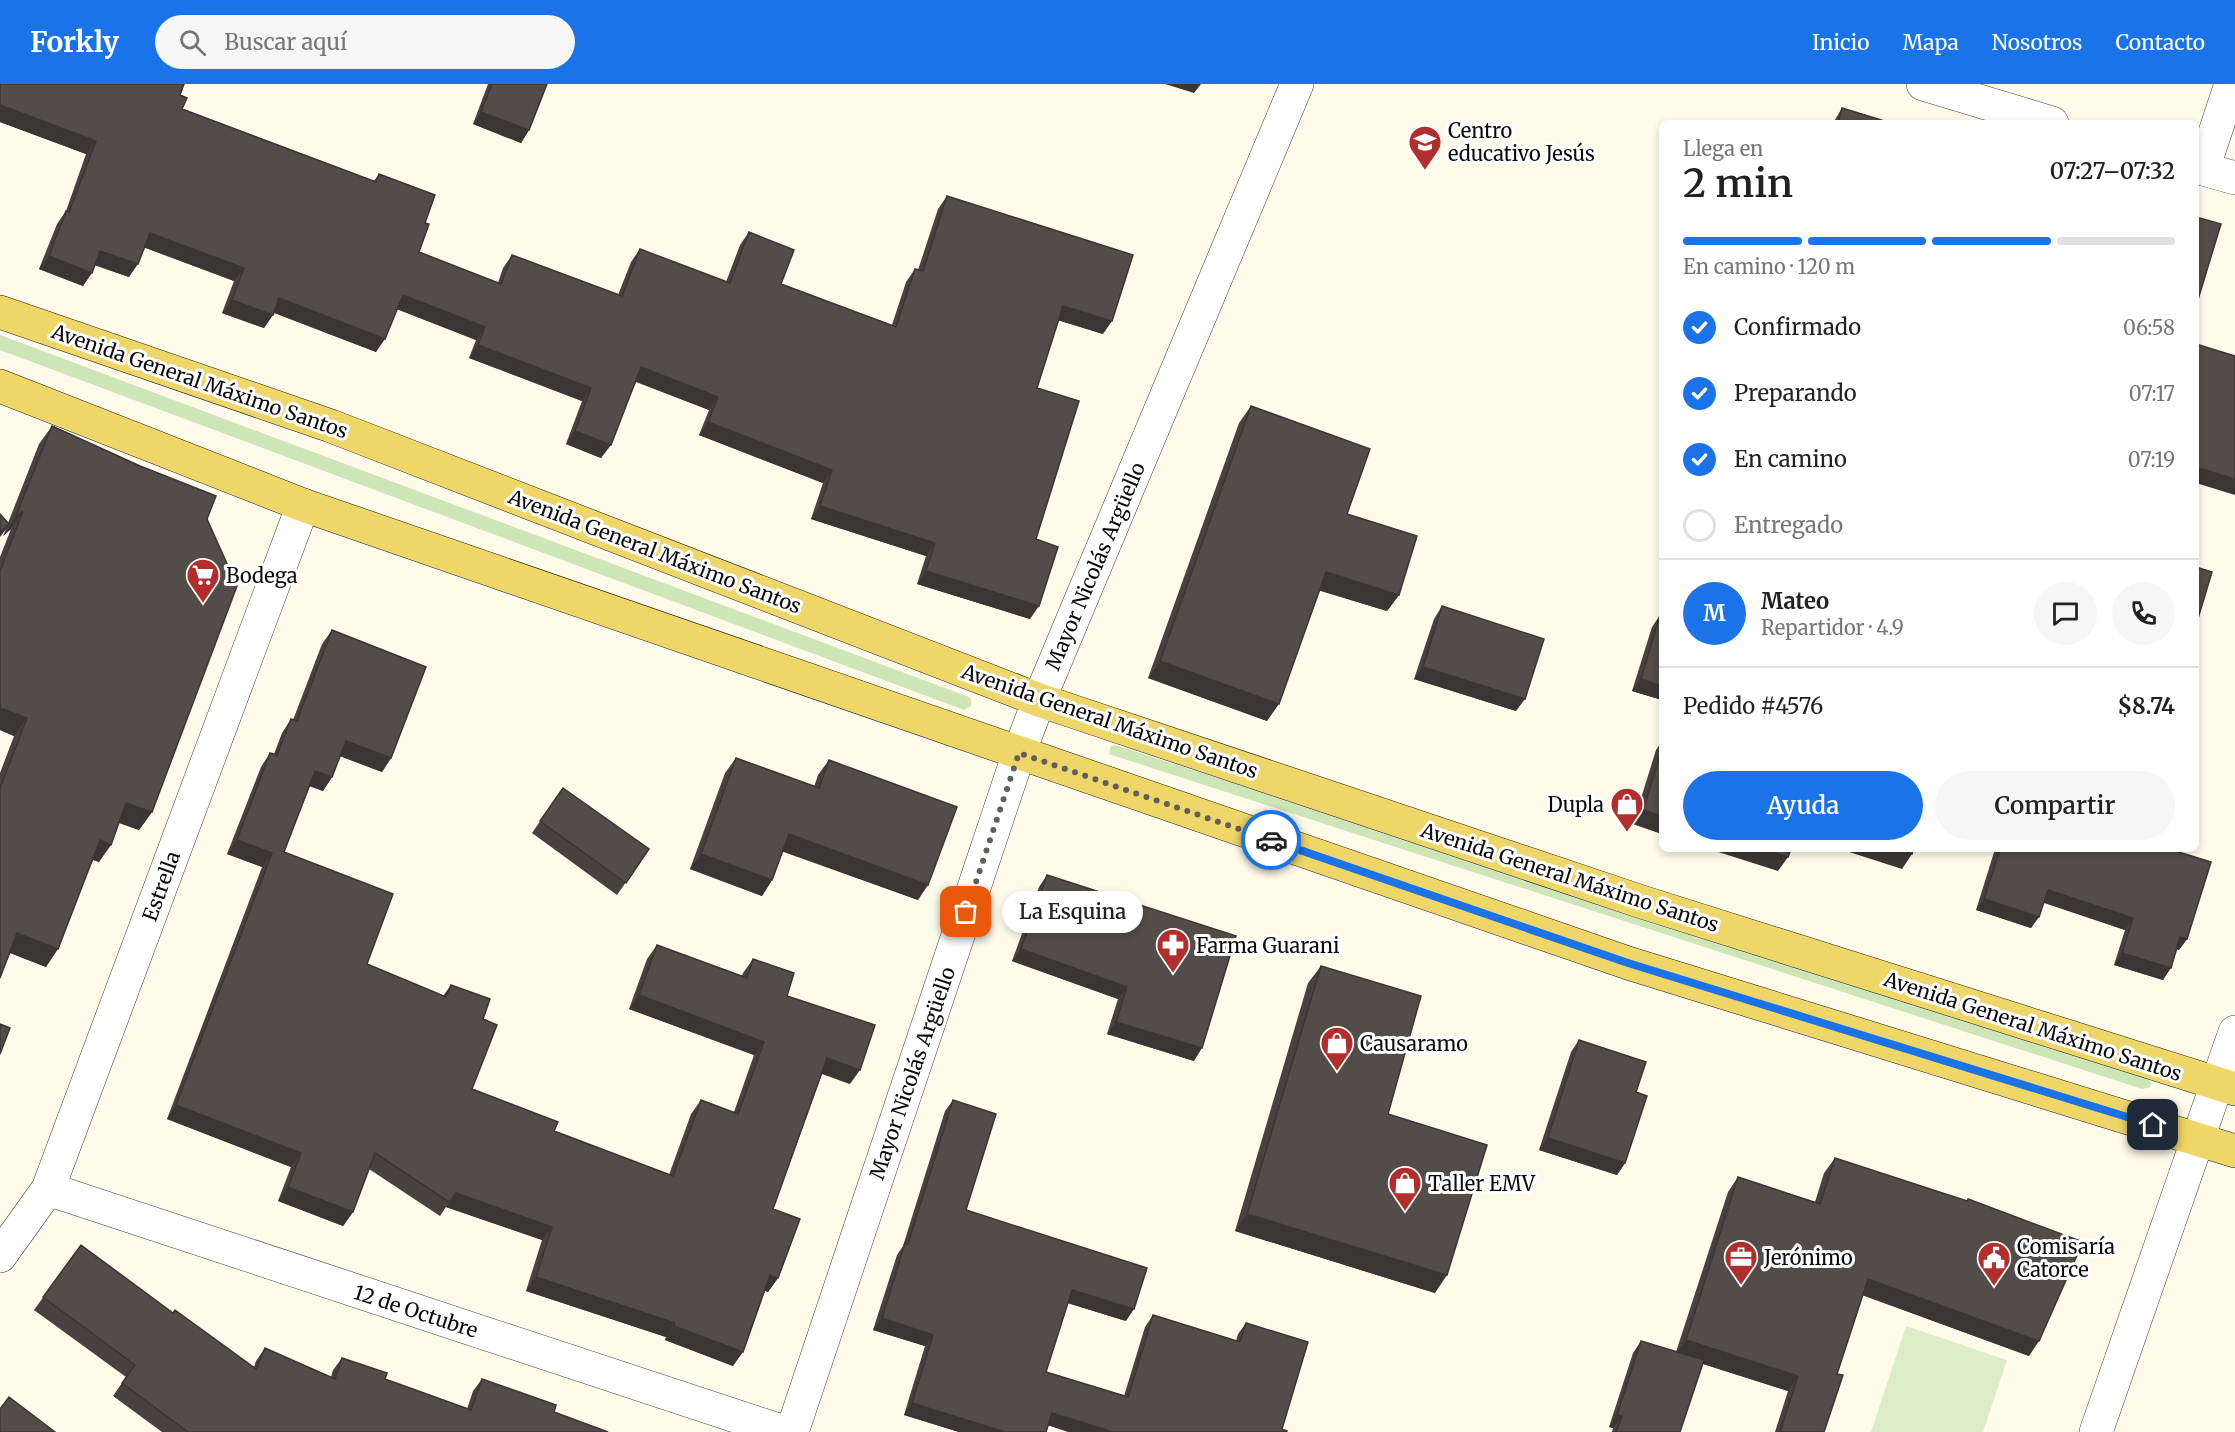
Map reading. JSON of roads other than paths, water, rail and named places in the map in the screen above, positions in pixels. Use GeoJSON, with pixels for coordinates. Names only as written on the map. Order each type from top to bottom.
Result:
{"type":"FeatureCollection","features":[{"type":"Feature","properties":{"kind":"main road","name":"Avenida General Máximo Santos"},"geometry":{"type":"LineString","coordinates":[[0,312],[331,426],[1039,699],[1642,902],[2226,1087]]}},
{"type":"Feature","properties":{"kind":"main road"},"geometry":{"type":"LineString","coordinates":[[0,386],[303,505],[1628,963],[2235,1151]]}},
{"type":"Feature","properties":{"kind":"street","name":"Mayor Nicolás Argüello"},"geometry":{"type":"LineString","coordinates":[[792,1432],[1039,699],[1297,84]]}},
{"type":"Feature","properties":{"kind":"street"},"geometry":{"type":"LineString","coordinates":[[1923,84],[2042,120]]}},
{"type":"Feature","properties":{"kind":"street"},"geometry":{"type":"LineString","coordinates":[[2231,84],[2199,168],[2235,178]]}},
{"type":"Feature","properties":{"kind":"street","name":"Estrella"},"geometry":{"type":"LineString","coordinates":[[0,1256],[48,1189],[303,505]]}},
{"type":"Feature","properties":{"kind":"street"},"geometry":{"type":"LineString","coordinates":[[2096,1432],[2199,1139],[2226,1087],[2235,1032]]}},
{"type":"Feature","properties":{"kind":"street","name":"12 de Octubre"},"geometry":{"type":"LineString","coordinates":[[48,1189],[784,1432]]}},
{"type":"Feature","properties":{"kind":"place","name":"Centro educativo Jesús"},"geometry":{"type":"Point","coordinates":[1425,171]}},
{"type":"Feature","properties":{"kind":"place","name":"Bodega"},"geometry":{"type":"Point","coordinates":[203,604]}},
{"type":"Feature","properties":{"kind":"place","name":"Dupla"},"geometry":{"type":"Point","coordinates":[1627,833]}},
{"type":"Feature","properties":{"kind":"place","name":"La Esquina"},"geometry":{"type":"Point","coordinates":[966,912]}},
{"type":"Feature","properties":{"kind":"place","name":"Farma Guarani"},"geometry":{"type":"Point","coordinates":[1173,974]}},
{"type":"Feature","properties":{"kind":"place","name":"Causaramo"},"geometry":{"type":"Point","coordinates":[1337,1072]}},
{"type":"Feature","properties":{"kind":"place","name":"Taller EMV"},"geometry":{"type":"Point","coordinates":[1405,1212]}},
{"type":"Feature","properties":{"kind":"place","name":"Jerónimo"},"geometry":{"type":"Point","coordinates":[1741,1286]}},
{"type":"Feature","properties":{"kind":"place","name":"Comisaría Catorce"},"geometry":{"type":"Point","coordinates":[1994,1287]}}]}
